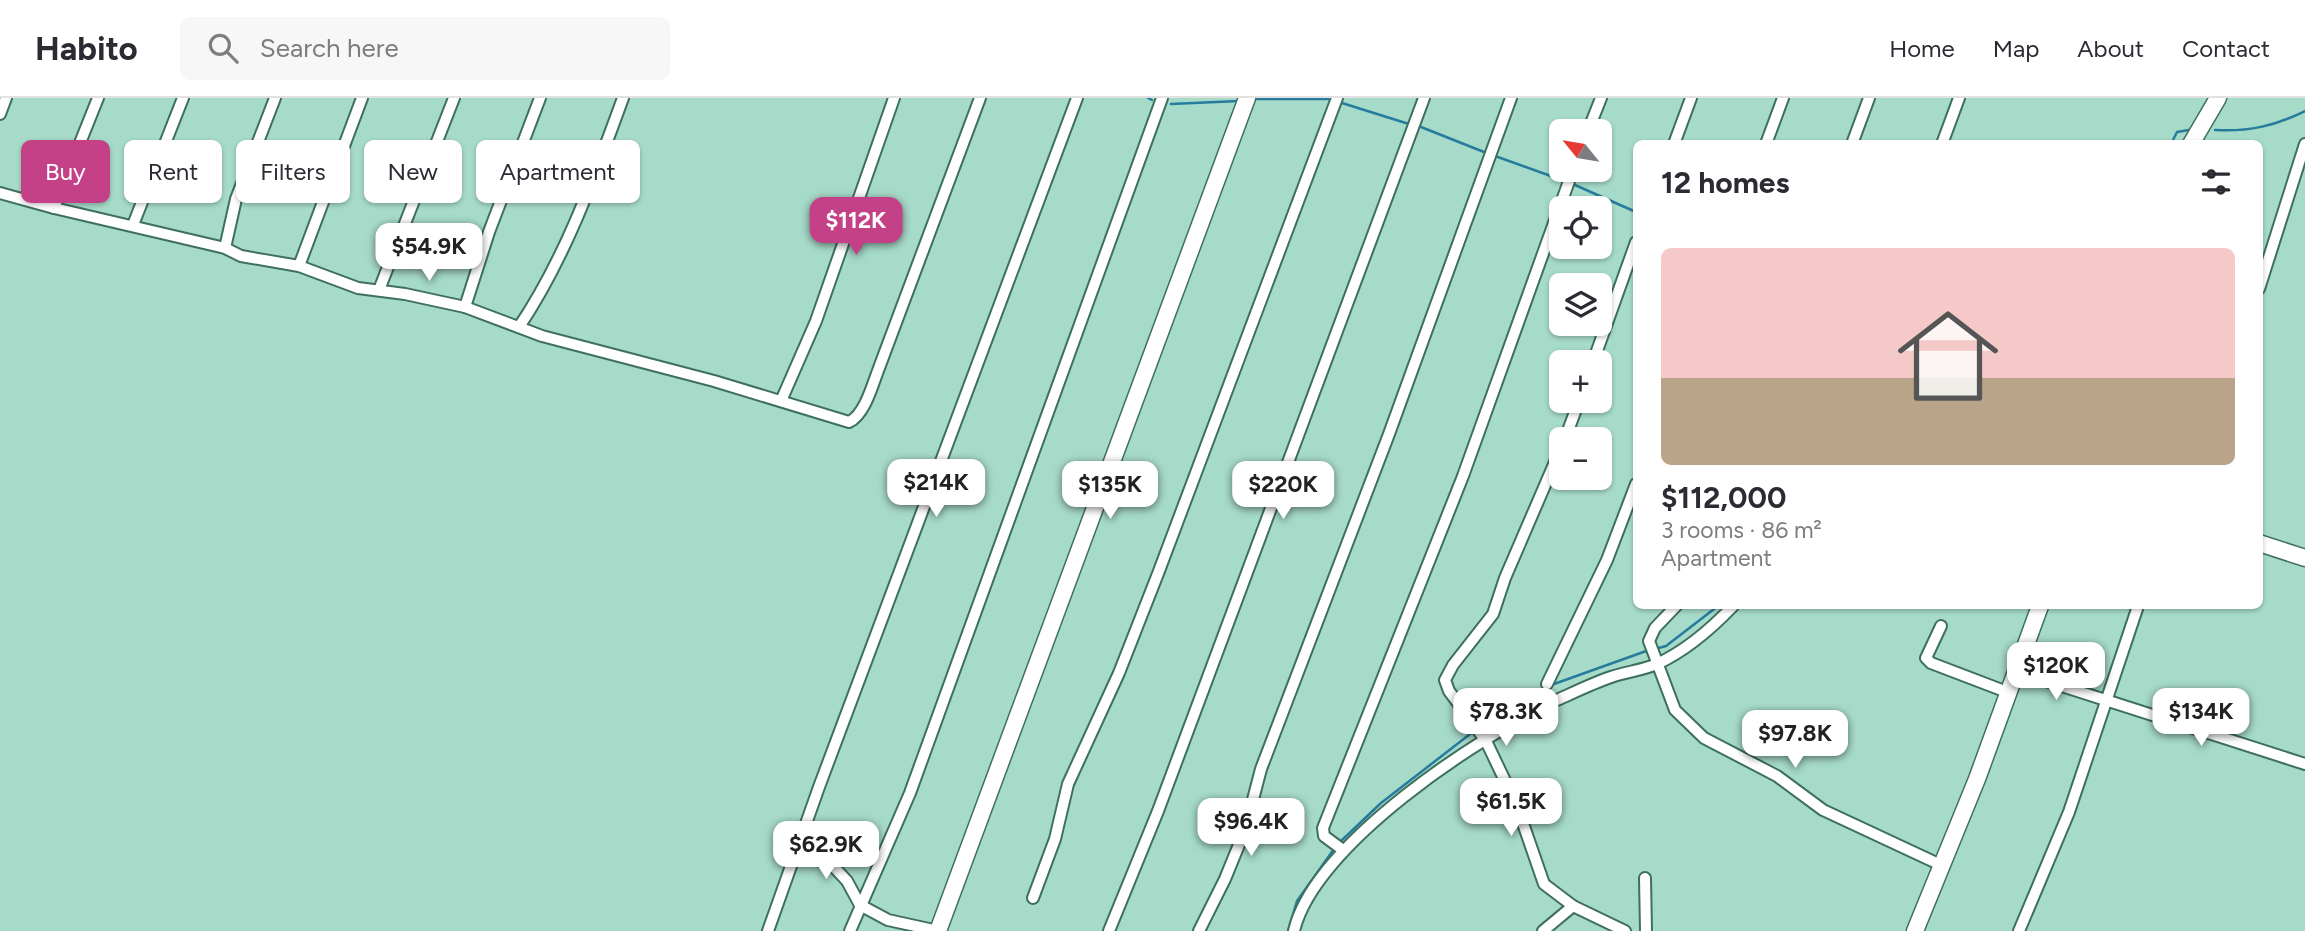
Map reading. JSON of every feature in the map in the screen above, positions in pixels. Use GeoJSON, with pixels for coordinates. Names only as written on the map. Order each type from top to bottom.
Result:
{"type":"FeatureCollection","features":[{"type":"Feature","properties":{"kind":"street"},"geometry":{"type":"LineString","coordinates":[[0,114],[6,98]]}},
{"type":"Feature","properties":{"kind":"street"},"geometry":{"type":"LineString","coordinates":[[54,208],[98,98]]}},
{"type":"Feature","properties":{"kind":"street"},"geometry":{"type":"LineString","coordinates":[[133,225],[183,98]]}},
{"type":"Feature","properties":{"kind":"street"},"geometry":{"type":"LineString","coordinates":[[225,247],[236,200],[275,98]]}},
{"type":"Feature","properties":{"kind":"street"},"geometry":{"type":"LineString","coordinates":[[299,266],[362,98]]}},
{"type":"Feature","properties":{"kind":"street"},"geometry":{"type":"LineString","coordinates":[[379,290],[454,98]]}},
{"type":"Feature","properties":{"kind":"street"},"geometry":{"type":"LineString","coordinates":[[464,307],[489,232],[540,98]]}},
{"type":"Feature","properties":{"kind":"street"},"geometry":{"type":"LineString","coordinates":[[519,327],[541,294],[566,246],[623,98]]}},
{"type":"Feature","properties":{"kind":"street"},"geometry":{"type":"LineString","coordinates":[[781,401],[816,321],[894,98]]}},
{"type":"Feature","properties":{"kind":"street"},"geometry":{"type":"LineString","coordinates":[[0,192],[54,208],[225,247],[241,256],[299,266],[358,288],[464,307],[519,327],[849,422],[855,420],[884,356],[980,98]]}},
{"type":"Feature","properties":{"kind":"street"},"geometry":{"type":"LineString","coordinates":[[768,931],[1077,98]]}},
{"type":"Feature","properties":{"kind":"street"},"geometry":{"type":"LineString","coordinates":[[850,931],[910,793],[1162,98]]}},
{"type":"Feature","properties":{"kind":"street"},"geometry":{"type":"LineString","coordinates":[[797,851],[827,860],[847,881],[860,905],[888,920],[938,931],[1247,98]]}},
{"type":"Feature","properties":{"kind":"street"},"geometry":{"type":"LineString","coordinates":[[1033,898],[1055,839],[1068,784],[1119,673],[1164,559],[1337,98]]}},
{"type":"Feature","properties":{"kind":"street"},"geometry":{"type":"LineString","coordinates":[[1109,931],[1158,811],[1424,98]]}},
{"type":"Feature","properties":{"kind":"street"},"geometry":{"type":"LineString","coordinates":[[1199,931],[1225,879],[1245,830],[1261,769],[1389,434],[1511,98]]}},
{"type":"Feature","properties":{"kind":"street"},"geometry":{"type":"LineString","coordinates":[[1593,119],[1601,98]]}},
{"type":"Feature","properties":{"kind":"street"},"geometry":{"type":"LineString","coordinates":[[1675,140],[1691,98]]}},
{"type":"Feature","properties":{"kind":"street"},"geometry":{"type":"LineString","coordinates":[[1767,140],[1783,98]]}},
{"type":"Feature","properties":{"kind":"street"},"geometry":{"type":"LineString","coordinates":[[1853,140],[1869,98]]}},
{"type":"Feature","properties":{"kind":"street"},"geometry":{"type":"LineString","coordinates":[[1943,140],[1959,98]]}},
{"type":"Feature","properties":{"kind":"street"},"geometry":{"type":"LineString","coordinates":[[2193,140],[2218,98]]}},
{"type":"Feature","properties":{"kind":"street"},"geometry":{"type":"LineString","coordinates":[[2263,276],[2305,144]]}},
{"type":"Feature","properties":{"kind":"street"},"geometry":{"type":"LineString","coordinates":[[1343,850],[1324,836],[1323,828],[1463,476],[1569,182]]}},
{"type":"Feature","properties":{"kind":"street"},"geometry":{"type":"LineString","coordinates":[[1597,350],[1633,250]]}},
{"type":"Feature","properties":{"kind":"street"},"geometry":{"type":"LineString","coordinates":[[1549,477],[1493,614],[1452,665],[1445,680],[1449,691],[1486,741],[1517,806],[1538,874],[1544,884],[1573,906],[1625,931]]}},
{"type":"Feature","properties":{"kind":"street"},"geometry":{"type":"LineString","coordinates":[[1547,684],[1607,560],[1633,492]]}},
{"type":"Feature","properties":{"kind":"street"},"geometry":{"type":"LineString","coordinates":[[2263,544],[2305,558]]}},
{"type":"Feature","properties":{"kind":"street"},"geometry":{"type":"LineString","coordinates":[[1673,609],[1650,636],[1653,655],[1675,710],[1704,738],[1777,776],[1823,810],[1943,866]]}},
{"type":"Feature","properties":{"kind":"street"},"geometry":{"type":"LineString","coordinates":[[1294,931],[1306,898],[1343,850],[1418,788],[1486,741],[1554,702],[1699,636],[1730,609]]}},
{"type":"Feature","properties":{"kind":"street"},"geometry":{"type":"LineString","coordinates":[[1915,931],[1943,866],[2039,609]]}},
{"type":"Feature","properties":{"kind":"street"},"geometry":{"type":"LineString","coordinates":[[2020,931],[2069,812],[2137,609]]}},
{"type":"Feature","properties":{"kind":"street"},"geometry":{"type":"LineString","coordinates":[[1941,626],[1927,652],[1926,658],[1931,663],[1938,669],[2007,692]]}},
{"type":"Feature","properties":{"kind":"street"},"geometry":{"type":"LineString","coordinates":[[2015,671],[2305,764]]}},
{"type":"Feature","properties":{"kind":"street"},"geometry":{"type":"LineString","coordinates":[[1645,878],[1646,931]]}},
{"type":"Feature","properties":{"kind":"street"},"geometry":{"type":"LineString","coordinates":[[1543,931],[1573,906]]}},
{"type":"Feature","properties":{"kind":"waterway"},"geometry":{"type":"LineString","coordinates":[[1148,98],[1152,100]]}},
{"type":"Feature","properties":{"kind":"waterway"},"geometry":{"type":"LineString","coordinates":[[1256,99],[1328,99]]}},
{"type":"Feature","properties":{"kind":"waterway"},"geometry":{"type":"LineString","coordinates":[[1171,104],[1239,101]]}},
{"type":"Feature","properties":{"kind":"waterway"},"geometry":{"type":"LineString","coordinates":[[1342,103],[1409,124]]}},
{"type":"Feature","properties":{"kind":"waterway"},"geometry":{"type":"LineString","coordinates":[[2215,130],[2261,127],[2305,111]]}},
{"type":"Feature","properties":{"kind":"waterway"},"geometry":{"type":"LineString","coordinates":[[1421,127],[1484,152]]}},
{"type":"Feature","properties":{"kind":"waterway"},"geometry":{"type":"LineString","coordinates":[[2173,140],[2177,132],[2189,130]]}},
{"type":"Feature","properties":{"kind":"waterway"},"geometry":{"type":"LineString","coordinates":[[1495,156],[1549,175]]}},
{"type":"Feature","properties":{"kind":"waterway"},"geometry":{"type":"LineString","coordinates":[[1575,185],[1633,211]]}},
{"type":"Feature","properties":{"kind":"waterway"},"geometry":{"type":"LineString","coordinates":[[1655,649],[1666,646],[1714,609]]}},
{"type":"Feature","properties":{"kind":"waterway"},"geometry":{"type":"LineString","coordinates":[[1481,727],[1554,684],[1649,650]]}},
{"type":"Feature","properties":{"kind":"waterway"},"geometry":{"type":"LineString","coordinates":[[1340,842],[1381,803],[1474,731]]}},
{"type":"Feature","properties":{"kind":"waterway"},"geometry":{"type":"LineString","coordinates":[[1288,931],[1297,901],[1334,849]]}}]}
